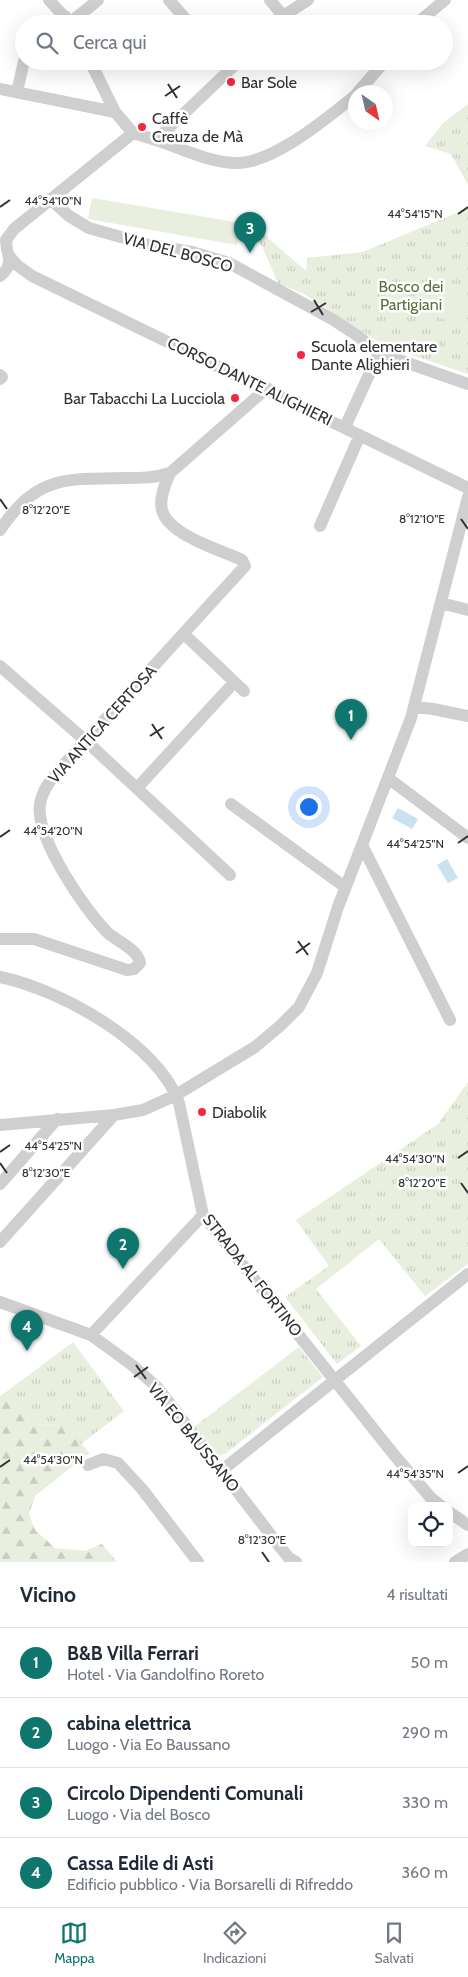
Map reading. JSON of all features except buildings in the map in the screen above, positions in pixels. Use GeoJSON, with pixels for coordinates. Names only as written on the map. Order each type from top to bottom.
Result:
{"type":"FeatureCollection","features":[{"type":"Feature","properties":{"kind":"street"},"geometry":{"type":"LineString","coordinates":[[49,0],[64,15]]}},
{"type":"Feature","properties":{"kind":"street"},"geometry":{"type":"LineString","coordinates":[[76,15],[98,0]]}},
{"type":"Feature","properties":{"kind":"street"},"geometry":{"type":"LineString","coordinates":[[170,0],[182,15]]}},
{"type":"Feature","properties":{"kind":"street"},"geometry":{"type":"LineString","coordinates":[[270,0],[277,15]]}},
{"type":"Feature","properties":{"kind":"street"},"geometry":{"type":"LineString","coordinates":[[286,15],[308,0]]}},
{"type":"Feature","properties":{"kind":"street"},"geometry":{"type":"LineString","coordinates":[[426,15],[444,0]]}},
{"type":"Feature","properties":{"kind":"street"},"geometry":{"type":"LineString","coordinates":[[17,92],[22,70]]}},
{"type":"Feature","properties":{"kind":"street"},"geometry":{"type":"LineString","coordinates":[[94,70],[115,112],[133,133],[214,159],[237,163],[258,160],[314,129],[348,101]]}},
{"type":"Feature","properties":{"kind":"street"},"geometry":{"type":"LineString","coordinates":[[156,140],[225,70]]}},
{"type":"Feature","properties":{"kind":"street"},"geometry":{"type":"LineString","coordinates":[[364,85],[377,70]]}},
{"type":"Feature","properties":{"kind":"street"},"geometry":{"type":"LineString","coordinates":[[0,89],[115,112]]}},
{"type":"Feature","properties":{"kind":"street"},"geometry":{"type":"LineString","coordinates":[[0,235],[24,220],[133,133]]}},
{"type":"Feature","properties":{"kind":"street","name":"VIA DEL BOSCO"},"geometry":{"type":"LineString","coordinates":[[50,199],[69,216],[89,228],[149,245],[192,252],[228,263],[332,319],[358,336],[378,354],[468,384]]}},
{"type":"Feature","properties":{"kind":"street"},"geometry":{"type":"LineString","coordinates":[[0,276],[8,268],[5,244],[8,237],[24,220]]}},
{"type":"Feature","properties":{"kind":"street","name":"CORSO DANTE ALIGHIERI"},"geometry":{"type":"LineString","coordinates":[[5,250],[16,265],[32,276],[266,388],[468,488]]}},
{"type":"Feature","properties":{"kind":"street","name":"CORSO DANTE ALIGHIERI"},"geometry":{"type":"LineString","coordinates":[[0,276],[11,274],[32,276]]}},
{"type":"Feature","properties":{"kind":"street"},"geometry":{"type":"LineString","coordinates":[[345,427],[378,354]]}},
{"type":"Feature","properties":{"kind":"street"},"geometry":{"type":"LineString","coordinates":[[0,530],[13,511],[26,498],[57,483],[77,479],[152,477],[170,473],[266,388]]}},
{"type":"Feature","properties":{"kind":"street"},"geometry":{"type":"LineString","coordinates":[[320,526],[360,435]]}},
{"type":"Feature","properties":{"kind":"street","name":"VIA ANTICA CERTOSA"},"geometry":{"type":"LineString","coordinates":[[0,939],[34,940],[129,970],[134,969],[140,964],[136,954],[101,926],[77,893],[51,850],[41,819],[40,804],[46,788],[58,771],[243,569],[245,564],[241,560],[180,532],[169,523],[162,507],[164,489],[170,473]]}},
{"type":"Feature","properties":{"kind":"street"},"geometry":{"type":"LineString","coordinates":[[0,1124],[114,1115],[143,1110],[176,1095],[255,1046],[280,1026],[299,1007],[317,973],[345,887],[414,707],[468,497]]}},
{"type":"Feature","properties":{"kind":"street"},"geometry":{"type":"LineString","coordinates":[[441,603],[468,610]]}},
{"type":"Feature","properties":{"kind":"street"},"geometry":{"type":"LineString","coordinates":[[184,634],[244,691]]}},
{"type":"Feature","properties":{"kind":"street"},"geometry":{"type":"LineString","coordinates":[[0,666],[86,741],[230,875]]}},
{"type":"Feature","properties":{"kind":"street"},"geometry":{"type":"LineString","coordinates":[[136,788],[229,688]]}},
{"type":"Feature","properties":{"kind":"street"},"geometry":{"type":"LineString","coordinates":[[414,707],[468,716]]}},
{"type":"Feature","properties":{"kind":"street"},"geometry":{"type":"LineString","coordinates":[[388,778],[468,838]]}},
{"type":"Feature","properties":{"kind":"street"},"geometry":{"type":"LineString","coordinates":[[231,804],[345,887]]}},
{"type":"Feature","properties":{"kind":"street"},"geometry":{"type":"LineString","coordinates":[[362,845],[450,1020]]}},
{"type":"Feature","properties":{"kind":"street","name":"STRADA AL FORTINO"},"geometry":{"type":"LineString","coordinates":[[0,977],[48,992],[95,1016],[143,1053],[168,1081],[176,1095],[203,1215],[395,1456],[436,1502]]}},
{"type":"Feature","properties":{"kind":"street"},"geometry":{"type":"LineString","coordinates":[[0,1242],[114,1115]]}},
{"type":"Feature","properties":{"kind":"street"},"geometry":{"type":"LineString","coordinates":[[0,1184],[57,1119]]}},
{"type":"Feature","properties":{"kind":"street"},"geometry":{"type":"LineString","coordinates":[[91,1336],[203,1215]]}},
{"type":"Feature","properties":{"kind":"street"},"geometry":{"type":"LineString","coordinates":[[221,1470],[468,1274]]}},
{"type":"Feature","properties":{"kind":"street","name":"VIA EO BAUSSANO"},"geometry":{"type":"LineString","coordinates":[[0,1302],[91,1336],[132,1365],[157,1387],[289,1558],[296,1562]]}},
{"type":"Feature","properties":{"kind":"street"},"geometry":{"type":"LineString","coordinates":[[88,1465],[103,1459],[118,1463],[142,1489],[198,1562]]}},
{"type":"Feature","properties":{"kind":"street"},"geometry":{"type":"LineString","coordinates":[[453,1515],[468,1525]]}},
{"type":"Feature","properties":{"kind":"street"},"geometry":{"type":"LineString","coordinates":[[455,1562],[468,1554]]}},
{"type":"Feature","properties":{"kind":"green space"},"geometry":{"type":"Polygon","coordinates":[[[468,104],[468,185],[451,154],[425,146],[443,123],[468,104]]]}},
{"type":"Feature","properties":{"kind":"green space"},"geometry":{"type":"Polygon","coordinates":[[[92,198],[241,223],[237,245],[88,219],[92,198]]]}},
{"type":"Feature","properties":{"kind":"green space","name":"Bosco dei Partigiani"},"geometry":{"type":"Polygon","coordinates":[[[468,208],[468,374],[385,346],[304,294],[278,283],[252,224],[306,271],[307,258],[363,252],[468,208]]]}},
{"type":"Feature","properties":{"kind":"green space"},"geometry":{"type":"Polygon","coordinates":[[[445,286],[455,287],[463,299],[464,307],[455,320],[441,319],[428,291],[445,286]]]}},
{"type":"Feature","properties":{"kind":"green space"},"geometry":{"type":"Polygon","coordinates":[[[468,1082],[468,1264],[425,1296],[379,1239],[316,1289],[361,1346],[337,1364],[285,1297],[329,1266],[296,1220],[438,1124],[468,1082]]]}},
{"type":"Feature","properties":{"kind":"green space"},"geometry":{"type":"Polygon","coordinates":[[[73,1342],[124,1411],[81,1444],[67,1425],[28,1424],[10,1389],[73,1342]]]}},
{"type":"Feature","properties":{"kind":"green space"},"geometry":{"type":"Polygon","coordinates":[[[299,1347],[323,1377],[225,1454],[217,1456],[194,1427],[299,1347]]]}},
{"type":"Feature","properties":{"kind":"green space"},"geometry":{"type":"Polygon","coordinates":[[[10,1389],[28,1424],[67,1425],[89,1453],[35,1496],[29,1514],[35,1530],[55,1548],[85,1551],[102,1544],[117,1562],[0,1562],[0,1396],[10,1389]]]}},
{"type":"Feature","properties":{"kind":"water"},"geometry":{"type":"Polygon","coordinates":[[[398,808],[418,819],[412,829],[392,818],[398,808]]]}},
{"type":"Feature","properties":{"kind":"water"},"geometry":{"type":"Polygon","coordinates":[[[447,859],[458,878],[448,883],[437,865],[447,859]]]}},
{"type":"Feature","properties":{"kind":"place","name":"Bar Sole"},"geometry":{"type":"Point","coordinates":[231,82]}},
{"type":"Feature","properties":{"kind":"place","name":"Caffè Creuza de Mà"},"geometry":{"type":"Point","coordinates":[142,127]}},
{"type":"Feature","properties":{"kind":"place","name":"Circolo Dipendenti Comunali"},"geometry":{"type":"Point","coordinates":[250,253]}},
{"type":"Feature","properties":{"kind":"place","name":"Scuola elementare Dante Alighieri"},"geometry":{"type":"Point","coordinates":[301,355]}},
{"type":"Feature","properties":{"kind":"place","name":"Bar Tabacchi La Lucciola"},"geometry":{"type":"Point","coordinates":[235,398]}},
{"type":"Feature","properties":{"kind":"place","name":"B&B Villa Ferrari"},"geometry":{"type":"Point","coordinates":[351,740]}},
{"type":"Feature","properties":{"kind":"place","name":"Diabolik"},"geometry":{"type":"Point","coordinates":[202,1112]}},
{"type":"Feature","properties":{"kind":"place","name":"cabina elettrica"},"geometry":{"type":"Point","coordinates":[123,1269]}},
{"type":"Feature","properties":{"kind":"place","name":"Cassa Edile di Asti"},"geometry":{"type":"Point","coordinates":[27,1351]}}]}
